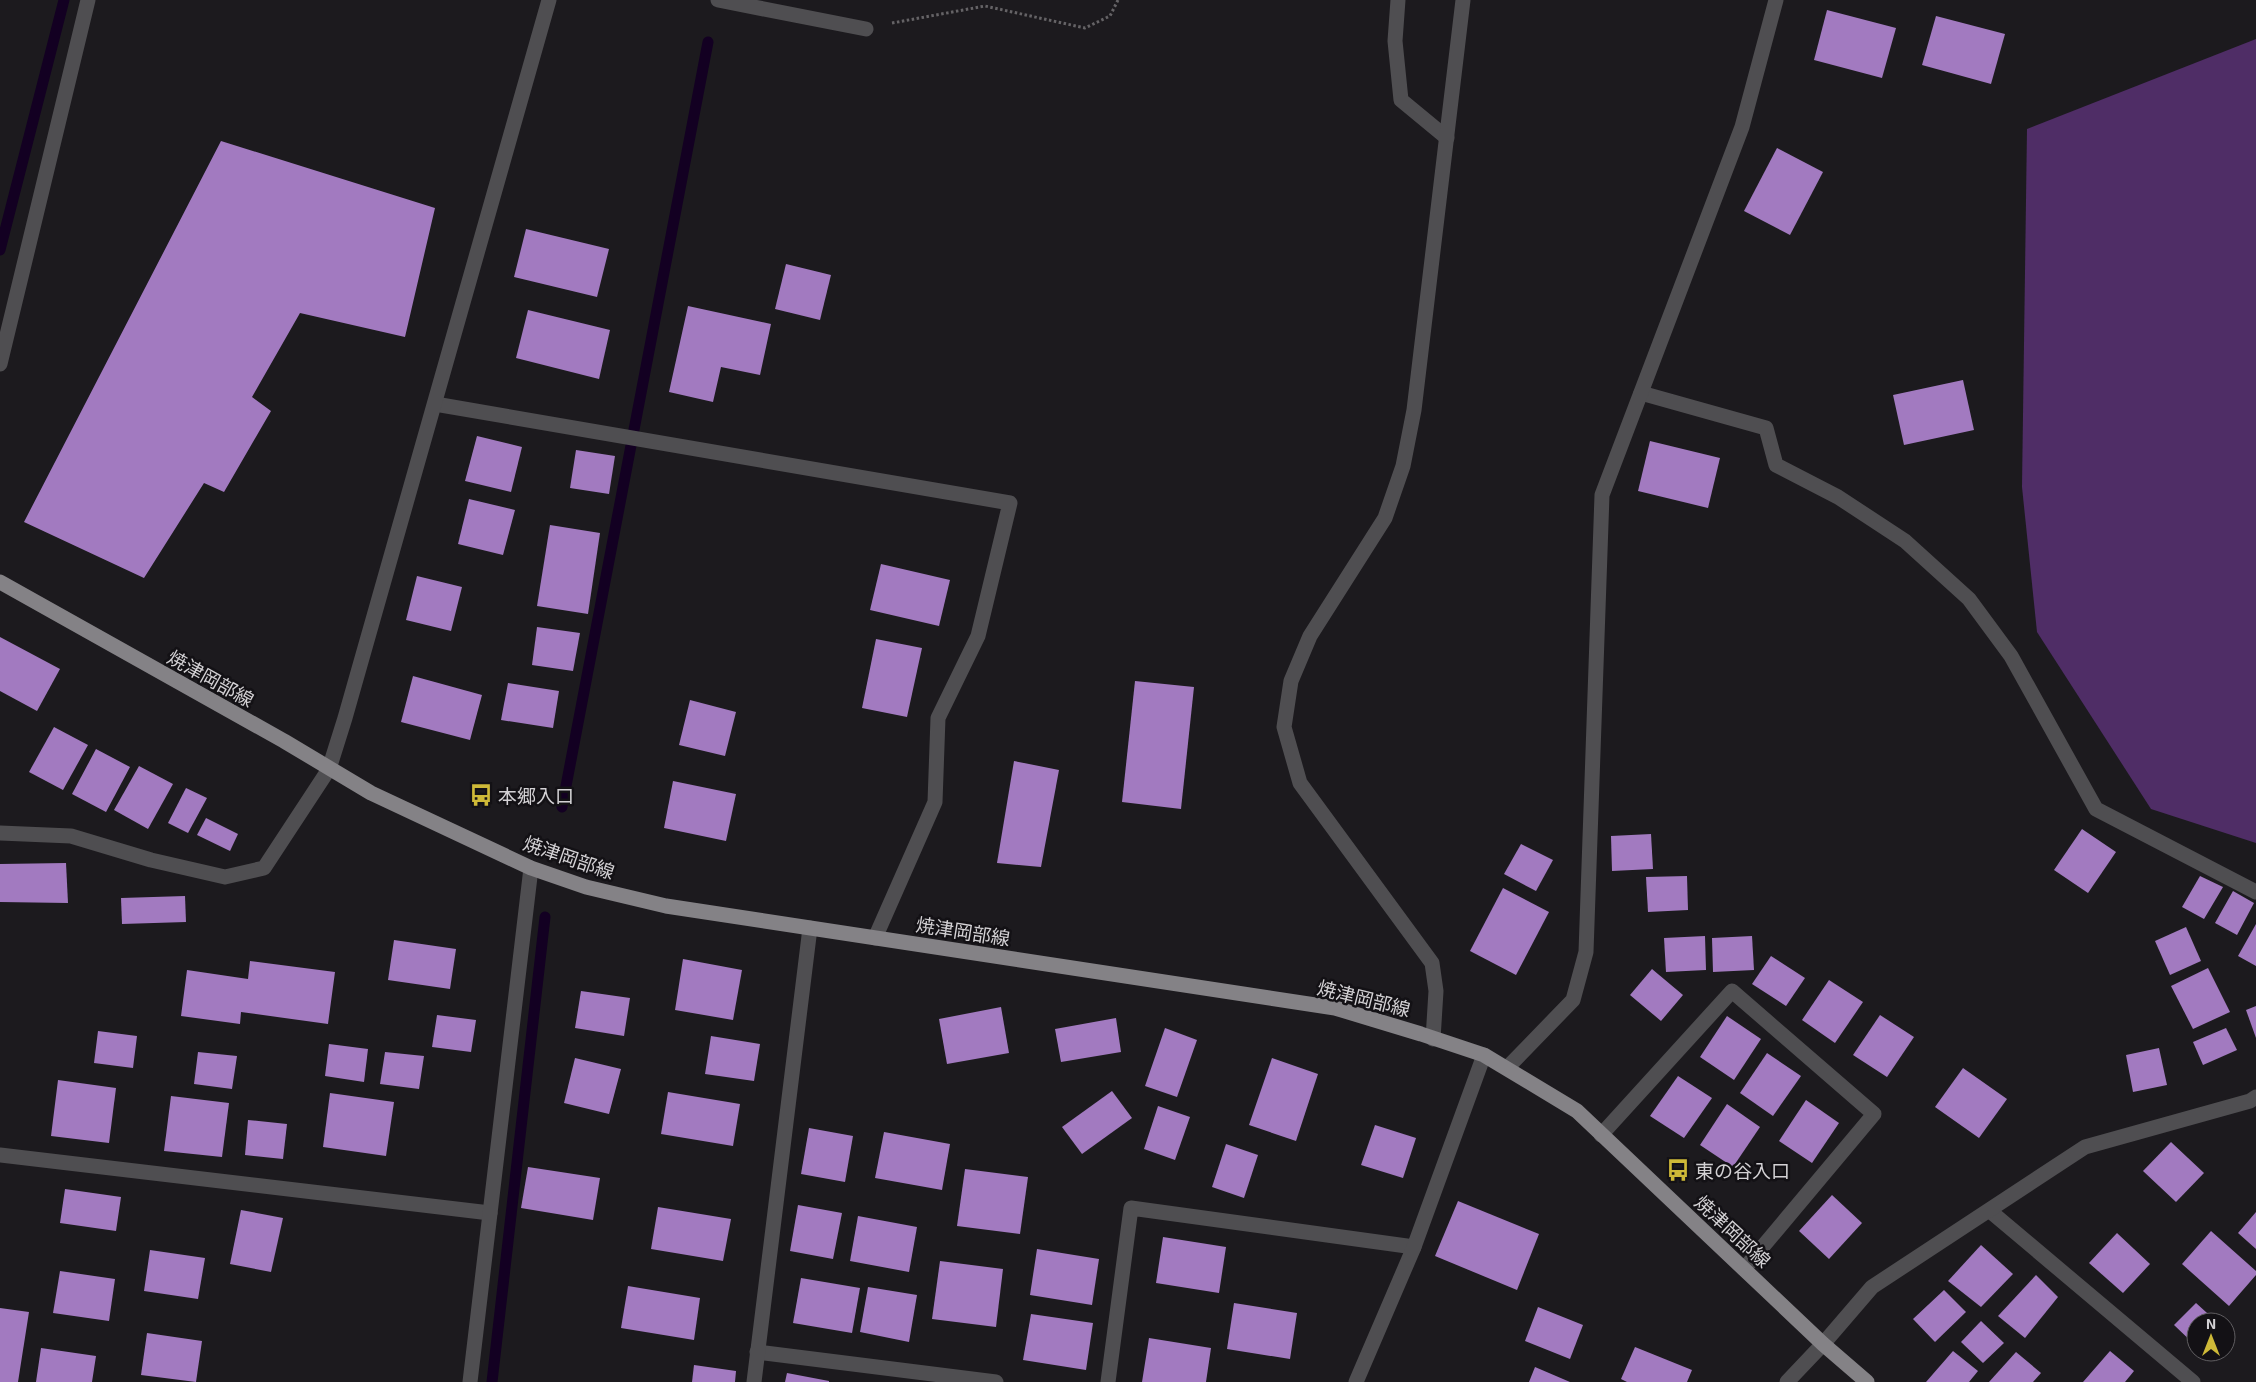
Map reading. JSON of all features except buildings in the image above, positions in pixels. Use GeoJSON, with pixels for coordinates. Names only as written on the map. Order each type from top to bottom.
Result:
{"type":"FeatureCollection","features":[{"type":"Feature","properties":{"kind":"main road","name":"焼津岡部線"},"geometry":{"type":"LineString","coordinates":[[0,582],[371,793],[531,868],[586,887],[666,906],[1335,1008],[1484,1055],[1577,1111],[1823,1344],[1867,1382]]}},
{"type":"Feature","properties":{"kind":"street"},"geometry":{"type":"LineString","coordinates":[[0,364],[88,0]]}},
{"type":"Feature","properties":{"kind":"street"},"geometry":{"type":"LineString","coordinates":[[0,833],[71,836],[151,860],[225,877],[264,868],[329,769],[435,404],[549,0]]}},
{"type":"Feature","properties":{"kind":"street"},"geometry":{"type":"LineString","coordinates":[[718,0],[866,29]]}},
{"type":"Feature","properties":{"kind":"street"},"geometry":{"type":"LineString","coordinates":[[1398,0],[1395,41],[1401,100],[1447,138]]}},
{"type":"Feature","properties":{"kind":"street"},"geometry":{"type":"LineString","coordinates":[[1434,1039],[1436,991],[1432,963],[1300,783],[1284,727],[1291,681],[1310,636],[1385,518],[1402,466],[1414,410],[1463,0]]}},
{"type":"Feature","properties":{"kind":"street"},"geometry":{"type":"LineString","coordinates":[[1507,1068],[1573,1000],[1586,952],[1602,495],[1742,127],[1776,0]]}},
{"type":"Feature","properties":{"kind":"street"},"geometry":{"type":"LineString","coordinates":[[1641,393],[1766,428],[1776,465],[1838,497],[1905,541],[1969,599],[2011,656],[2096,809],[2256,892]]}},
{"type":"Feature","properties":{"kind":"street"},"geometry":{"type":"LineString","coordinates":[[435,404],[1010,503],[978,636],[938,718],[935,802],[875,938]]}},
{"type":"Feature","properties":{"kind":"street"},"geometry":{"type":"LineString","coordinates":[[470,1382],[531,868]]}},
{"type":"Feature","properties":{"kind":"street"},"geometry":{"type":"LineString","coordinates":[[754,1382],[810,928]]}},
{"type":"Feature","properties":{"kind":"street"},"geometry":{"type":"LineString","coordinates":[[1601,1135],[1732,991],[1874,1114],[1744,1269]]}},
{"type":"Feature","properties":{"kind":"street"},"geometry":{"type":"LineString","coordinates":[[1356,1382],[1414,1246],[1484,1055]]}},
{"type":"Feature","properties":{"kind":"street"},"geometry":{"type":"LineString","coordinates":[[1787,1382],[1823,1344],[1872,1286],[2085,1148],[2250,1101],[2256,1097]]}},
{"type":"Feature","properties":{"kind":"street"},"geometry":{"type":"LineString","coordinates":[[0,1155],[490,1213]]}},
{"type":"Feature","properties":{"kind":"street"},"geometry":{"type":"LineString","coordinates":[[1108,1382],[1131,1208],[1414,1246]]}},
{"type":"Feature","properties":{"kind":"street"},"geometry":{"type":"LineString","coordinates":[[1990,1211],[2193,1382]]}},
{"type":"Feature","properties":{"kind":"street"},"geometry":{"type":"LineString","coordinates":[[757,1352],[996,1382]]}},
{"type":"Feature","properties":{"kind":"path"},"geometry":{"type":"LineString","coordinates":[[866,29],[986,6],[1085,28],[1110,16],[1118,0]]}},
{"type":"Feature","properties":{"kind":"shaded area"},"geometry":{"type":"Polygon","coordinates":[[[2256,39],[2256,843],[2151,809],[2037,632],[2022,487],[2027,129],[2256,39]]]}},
{"type":"Feature","properties":{"kind":"waterway"},"geometry":{"type":"LineString","coordinates":[[0,250],[64,0]]}},
{"type":"Feature","properties":{"kind":"waterway"},"geometry":{"type":"LineString","coordinates":[[562,807],[708,42]]}},
{"type":"Feature","properties":{"kind":"waterway"},"geometry":{"type":"LineString","coordinates":[[492,1382],[545,917]]}},
{"type":"Feature","properties":{"kind":"place","name":"本郷入口"},"geometry":{"type":"Point","coordinates":[481,795]}},
{"type":"Feature","properties":{"kind":"place","name":"東の谷入口"},"geometry":{"type":"Point","coordinates":[1678,1170]}}]}
